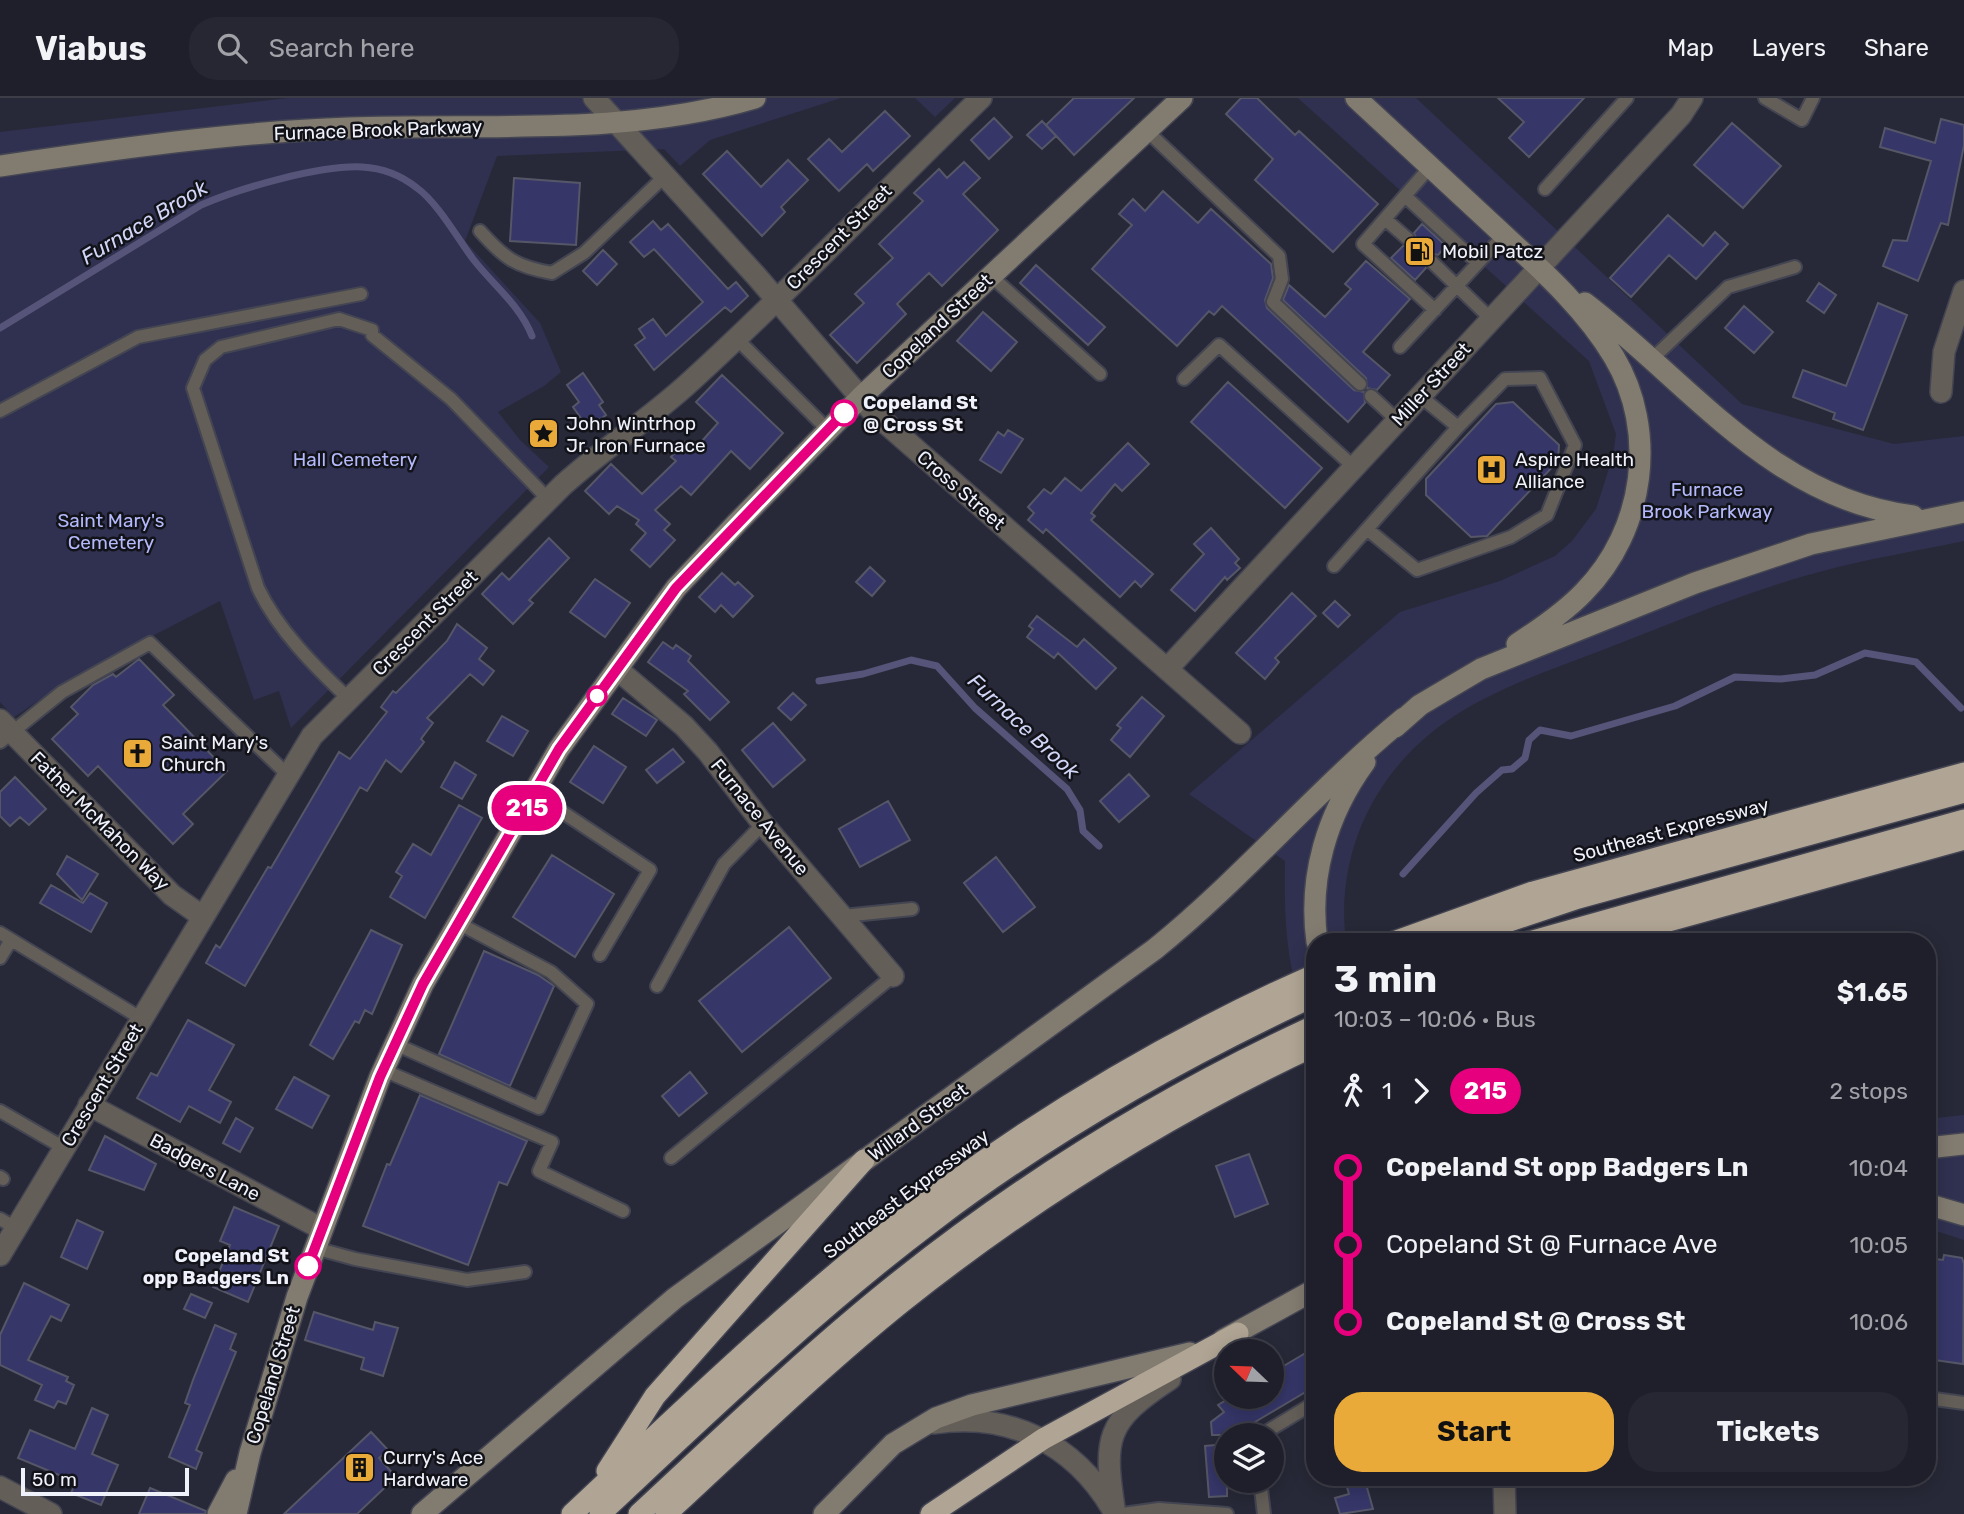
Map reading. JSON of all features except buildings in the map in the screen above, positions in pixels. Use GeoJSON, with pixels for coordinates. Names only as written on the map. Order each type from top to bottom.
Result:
{"type":"FeatureCollection","features":[{"type":"Feature","properties":{"kind":"highway","name":"Southeast Expressway"},"geometry":{"type":"LineString","coordinates":[[1419,933],[1546,888],[1964,773]]}},
{"type":"Feature","properties":{"kind":"highway"},"geometry":{"type":"LineString","coordinates":[[1474,933],[1578,898],[1964,792]]}},
{"type":"Feature","properties":{"kind":"highway"},"geometry":{"type":"LineString","coordinates":[[1561,933],[1964,820]]}},
{"type":"Feature","properties":{"kind":"highway"},"geometry":{"type":"LineString","coordinates":[[1625,933],[1964,839]]}},
{"type":"Feature","properties":{"kind":"highway","name":"Southeast Expressway"},"geometry":{"type":"LineString","coordinates":[[572,1514],[596,1505],[799,1306],[925,1203],[1094,1091],[1222,1020],[1306,979]]}},
{"type":"Feature","properties":{"kind":"highway"},"geometry":{"type":"LineString","coordinates":[[596,1505],[811,1319],[936,1218],[1103,1107],[1218,1043],[1306,1000]]}},
{"type":"Feature","properties":{"kind":"highway"},"geometry":{"type":"LineString","coordinates":[[639,1514],[829,1339],[987,1215],[1054,1169],[1157,1107],[1306,1030]]}},
{"type":"Feature","properties":{"kind":"highway"},"geometry":{"type":"LineString","coordinates":[[666,1514],[841,1353],[998,1230],[1086,1171],[1166,1123],[1306,1050]]}},
{"type":"Feature","properties":{"kind":"highway"},"geometry":{"type":"LineString","coordinates":[[596,1505],[655,1396],[864,1160]]}},
{"type":"Feature","properties":{"kind":"highway"},"geometry":{"type":"LineString","coordinates":[[931,1514],[1043,1439],[1238,1334]]}},
{"type":"Feature","properties":{"kind":"main road","name":"Copeland Street"},"geometry":{"type":"LineString","coordinates":[[236,1514],[250,1453],[318,1238],[383,1070],[423,984],[559,749],[676,588],[860,398],[1182,98]]}},
{"type":"Feature","properties":{"kind":"main road"},"geometry":{"type":"LineString","coordinates":[[1316,933],[1315,914],[1320,859],[1337,807],[1367,759],[1404,718],[1480,669],[1570,605],[1597,577],[1624,532],[1639,480],[1640,428],[1632,398],[1616,359],[1585,316],[1539,268],[1356,98]]}},
{"type":"Feature","properties":{"kind":"main road","name":"Furnace Brook Parkway"},"geometry":{"type":"LineString","coordinates":[[0,166],[197,141],[345,128],[544,127],[616,123],[743,100]]}},
{"type":"Feature","properties":{"kind":"main road"},"geometry":{"type":"LineString","coordinates":[[1539,268],[1653,359],[1756,451],[1784,470],[1835,495],[1873,509],[1936,517]]}},
{"type":"Feature","properties":{"kind":"main road"},"geometry":{"type":"LineString","coordinates":[[1480,669],[1682,588],[1773,556],[1840,537],[1964,512]]}},
{"type":"Feature","properties":{"kind":"main road","name":"Willard Street"},"geometry":{"type":"LineString","coordinates":[[422,1514],[654,1314],[1175,933],[1354,760],[1404,718]]}},
{"type":"Feature","properties":{"kind":"main road"},"geometry":{"type":"LineString","coordinates":[[1936,1147],[1964,1144]]}},
{"type":"Feature","properties":{"kind":"main road"},"geometry":{"type":"LineString","coordinates":[[1936,1207],[1964,1215]]}},
{"type":"Feature","properties":{"kind":"main road"},"geometry":{"type":"LineString","coordinates":[[824,1514],[878,1457],[922,1425],[972,1405],[1181,1356],[1238,1334],[1306,1295]]}},
{"type":"Feature","properties":{"kind":"main road","name":"Copeland Street"},"geometry":{"type":"LineString","coordinates":[[218,1514],[250,1453]]}},
{"type":"Feature","properties":{"kind":"street","name":"Cross Street"},"geometry":{"type":"LineString","coordinates":[[594,98],[777,300],[883,422],[1241,733]]}},
{"type":"Feature","properties":{"kind":"street","name":"Crescent Street"},"geometry":{"type":"LineString","coordinates":[[0,1255],[8,1223],[64,1148],[312,736],[549,500],[598,454],[676,394],[737,339],[981,98]]}},
{"type":"Feature","properties":{"kind":"street","name":"Miller Street"},"geometry":{"type":"LineString","coordinates":[[1167,669],[1681,115],[1692,98]]}},
{"type":"Feature","properties":{"kind":"street"},"geometry":{"type":"LineString","coordinates":[[1941,392],[1944,352],[1964,291]]}},
{"type":"Feature","properties":{"kind":"street","name":"Furnace Avenue"},"geometry":{"type":"LineString","coordinates":[[617,668],[684,726],[763,824],[893,976]]}},
{"type":"Feature","properties":{"kind":"street","name":"Father McMahon Way"},"geometry":{"type":"LineString","coordinates":[[4,732],[172,895],[203,918]]}},
{"type":"Feature","properties":{"kind":"street","name":"Badgers Lane"},"geometry":{"type":"LineString","coordinates":[[89,1105],[318,1238]]}},
{"type":"Feature","properties":{"kind":"street"},"geometry":{"type":"LineString","coordinates":[[1115,1514],[1109,1451],[1119,1420],[1139,1400],[1238,1334]]}},
{"type":"Feature","properties":{"kind":"street"},"geometry":{"type":"LineString","coordinates":[[922,1425],[988,1421],[1017,1427],[1043,1439],[1090,1480],[1115,1514]]}},
{"type":"Feature","properties":{"kind":"street"},"geometry":{"type":"LineString","coordinates":[[1504,1486],[1505,1514]]}},
{"type":"Feature","properties":{"kind":"street"},"geometry":{"type":"LineString","coordinates":[[0,1488],[49,1513]]}},
{"type":"Feature","properties":{"kind":"lane"},"geometry":{"type":"LineString","coordinates":[[1545,189],[1627,98]]}},
{"type":"Feature","properties":{"kind":"lane"},"geometry":{"type":"LineString","coordinates":[[1765,98],[1802,120],[1813,98]]}},
{"type":"Feature","properties":{"kind":"lane"},"geometry":{"type":"LineString","coordinates":[[1147,131],[1279,256],[1282,279],[1273,302],[1360,384]]}},
{"type":"Feature","properties":{"kind":"lane"},"geometry":{"type":"LineString","coordinates":[[1430,167],[1363,244],[1435,310]]}},
{"type":"Feature","properties":{"kind":"lane"},"geometry":{"type":"LineString","coordinates":[[480,231],[503,257],[528,269],[552,273],[584,253],[665,176]]}},
{"type":"Feature","properties":{"kind":"lane"},"geometry":{"type":"LineString","coordinates":[[1405,196],[1478,263]]}},
{"type":"Feature","properties":{"kind":"lane"},"geometry":{"type":"LineString","coordinates":[[1385,219],[1408,239]]}},
{"type":"Feature","properties":{"kind":"lane"},"geometry":{"type":"LineString","coordinates":[[1401,347],[1504,235]]}},
{"type":"Feature","properties":{"kind":"lane"},"geometry":{"type":"LineString","coordinates":[[1432,262],[1491,319]]}},
{"type":"Feature","properties":{"kind":"lane"},"geometry":{"type":"LineString","coordinates":[[1653,359],[1728,287],[1796,267]]}},
{"type":"Feature","properties":{"kind":"lane"},"geometry":{"type":"LineString","coordinates":[[991,276],[1100,374]]}},
{"type":"Feature","properties":{"kind":"lane"},"geometry":{"type":"LineString","coordinates":[[0,411],[138,337],[361,294]]}},
{"type":"Feature","properties":{"kind":"lane"},"geometry":{"type":"LineString","coordinates":[[349,699],[317,667],[273,615],[258,588],[193,388],[205,360],[221,346],[338,319],[372,330],[372,335],[451,399],[549,500]]}},
{"type":"Feature","properties":{"kind":"lane"},"geometry":{"type":"LineString","coordinates":[[737,339],[828,430]]}},
{"type":"Feature","properties":{"kind":"lane"},"geometry":{"type":"LineString","coordinates":[[1184,379],[1219,345],[1354,467]]}},
{"type":"Feature","properties":{"kind":"lane"},"geometry":{"type":"LineString","coordinates":[[1334,566],[1367,529],[1458,427],[1505,379],[1540,378],[1575,446],[1547,515],[1511,537],[1417,570],[1367,529]]}},
{"type":"Feature","properties":{"kind":"lane"},"geometry":{"type":"LineString","coordinates":[[1371,396],[1397,421]]}},
{"type":"Feature","properties":{"kind":"lane"},"geometry":{"type":"LineString","coordinates":[[1420,396],[1458,427]]}},
{"type":"Feature","properties":{"kind":"lane"},"geometry":{"type":"LineString","coordinates":[[4,732],[62,692],[150,643],[271,762],[288,775]]}},
{"type":"Feature","properties":{"kind":"lane"},"geometry":{"type":"LineString","coordinates":[[535,794],[650,870],[600,956]]}},
{"type":"Feature","properties":{"kind":"lane"},"geometry":{"type":"LineString","coordinates":[[657,986],[724,864],[763,824]]}},
{"type":"Feature","properties":{"kind":"lane"},"geometry":{"type":"LineString","coordinates":[[843,916],[912,909]]}},
{"type":"Feature","properties":{"kind":"lane"},"geometry":{"type":"LineString","coordinates":[[395,1044],[539,1108],[587,1004],[551,972],[460,924]]}},
{"type":"Feature","properties":{"kind":"lane"},"geometry":{"type":"LineString","coordinates":[[0,958],[5,937],[142,1019]]}},
{"type":"Feature","properties":{"kind":"lane"},"geometry":{"type":"LineString","coordinates":[[671,1158],[893,976]]}},
{"type":"Feature","properties":{"kind":"lane"},"geometry":{"type":"LineString","coordinates":[[383,1070],[552,1142],[539,1171],[623,1211]]}},
{"type":"Feature","properties":{"kind":"lane"},"geometry":{"type":"LineString","coordinates":[[0,1111],[64,1148]]}},
{"type":"Feature","properties":{"kind":"lane"},"geometry":{"type":"LineString","coordinates":[[318,1238],[355,1259],[467,1280],[524,1272]]}},
{"type":"Feature","properties":{"kind":"lane"},"geometry":{"type":"LineString","coordinates":[[1936,1399],[1964,1403]]}},
{"type":"Feature","properties":{"kind":"lane"},"geometry":{"type":"LineString","coordinates":[[1281,1423],[1306,1408]]}},
{"type":"Feature","properties":{"kind":"lane"},"geometry":{"type":"LineString","coordinates":[[1262,1493],[1264,1514]]}},
{"type":"Feature","properties":{"kind":"lane"},"geometry":{"type":"LineString","coordinates":[[1124,1514],[1159,1509],[1227,1514]]}},
{"type":"Feature","properties":{"kind":"green space"},"geometry":{"type":"Polygon","coordinates":[[[288,98],[841,98],[710,140],[680,166],[664,149],[497,156],[465,241],[540,323],[561,372],[544,386],[498,412],[520,440],[549,467],[291,728],[279,691],[254,700],[220,601],[75,676],[14,717],[0,702],[0,132],[288,98]]]}},
{"type":"Feature","properties":{"kind":"green space"},"geometry":{"type":"Polygon","coordinates":[[[915,98],[955,98],[935,117],[915,98]]]}},
{"type":"Feature","properties":{"kind":"green space","name":"Furnace Brook Parkway"},"geometry":{"type":"Polygon","coordinates":[[[1298,98],[1416,98],[1742,404],[1894,444],[1964,436],[1964,541],[1837,567],[1736,598],[1508,687],[1444,723],[1404,758],[1371,805],[1351,857],[1346,884],[1345,933],[1306,933],[1306,1016],[1292,971],[1286,928],[1285,861],[1189,794],[1400,612],[1500,581],[1555,556],[1572,541],[1596,509],[1613,456],[1616,434],[1589,361],[1298,98]]]}},
{"type":"Feature","properties":{"kind":"green space"},"geometry":{"type":"Polygon","coordinates":[[[1964,1115],[1964,1240],[1936,1231],[1936,1118],[1964,1115]]]}},
{"type":"Feature","properties":{"kind":"waterway","name":"Furnace Brook"},"geometry":{"type":"LineString","coordinates":[[0,328],[201,205],[280,179],[345,167],[362,167],[398,176],[425,194],[473,259],[521,315],[532,336]]}},
{"type":"Feature","properties":{"kind":"waterway","name":"Furnace Brook"},"geometry":{"type":"LineString","coordinates":[[1403,874],[1476,793],[1502,770],[1512,769],[1525,758],[1529,740],[1540,730],[1571,736],[1675,706],[1735,677],[1781,679],[1815,675],[1865,653],[1916,662],[1961,708]]}},
{"type":"Feature","properties":{"kind":"waterway","name":"Furnace Brook"},"geometry":{"type":"LineString","coordinates":[[819,681],[863,674],[911,660],[937,666],[975,708],[1067,789],[1080,810],[1083,831],[1099,846]]}},
{"type":"Feature","properties":{"kind":"bus line","name":"215"},"geometry":{"type":"LineString","coordinates":[[308,1266],[380,1077],[423,984],[491,871],[559,749],[676,588],[844,413]]}},
{"type":"Feature","properties":{"kind":"place","name":"Mobil Patcz"},"geometry":{"type":"Point","coordinates":[1419,251]}},
{"type":"Feature","properties":{"kind":"place","name":"Copeland St @ Cross St"},"geometry":{"type":"Point","coordinates":[844,413]}},
{"type":"Feature","properties":{"kind":"place","name":"John Wintrhop Jr. Iron Furnace"},"geometry":{"type":"Point","coordinates":[543,434]}},
{"type":"Feature","properties":{"kind":"place","name":"Aspire Health Alliance"},"geometry":{"type":"Point","coordinates":[1492,470]}},
{"type":"Feature","properties":{"kind":"place","name":"Saint Mary's Church"},"geometry":{"type":"Point","coordinates":[138,753]}},
{"type":"Feature","properties":{"kind":"place","name":"Copeland St opp Badgers Ln"},"geometry":{"type":"Point","coordinates":[308,1266]}},
{"type":"Feature","properties":{"kind":"place","name":"Curry's Ace Hardware"},"geometry":{"type":"Point","coordinates":[360,1468]}},
{"type":"Feature","properties":{"kind":"park label","name":"Hall Cemetery"},"geometry":{"type":"Point","coordinates":[355,459]}},
{"type":"Feature","properties":{"kind":"park label","name":"Saint Mary's Cemetery"},"geometry":{"type":"Point","coordinates":[111,531]}}]}
